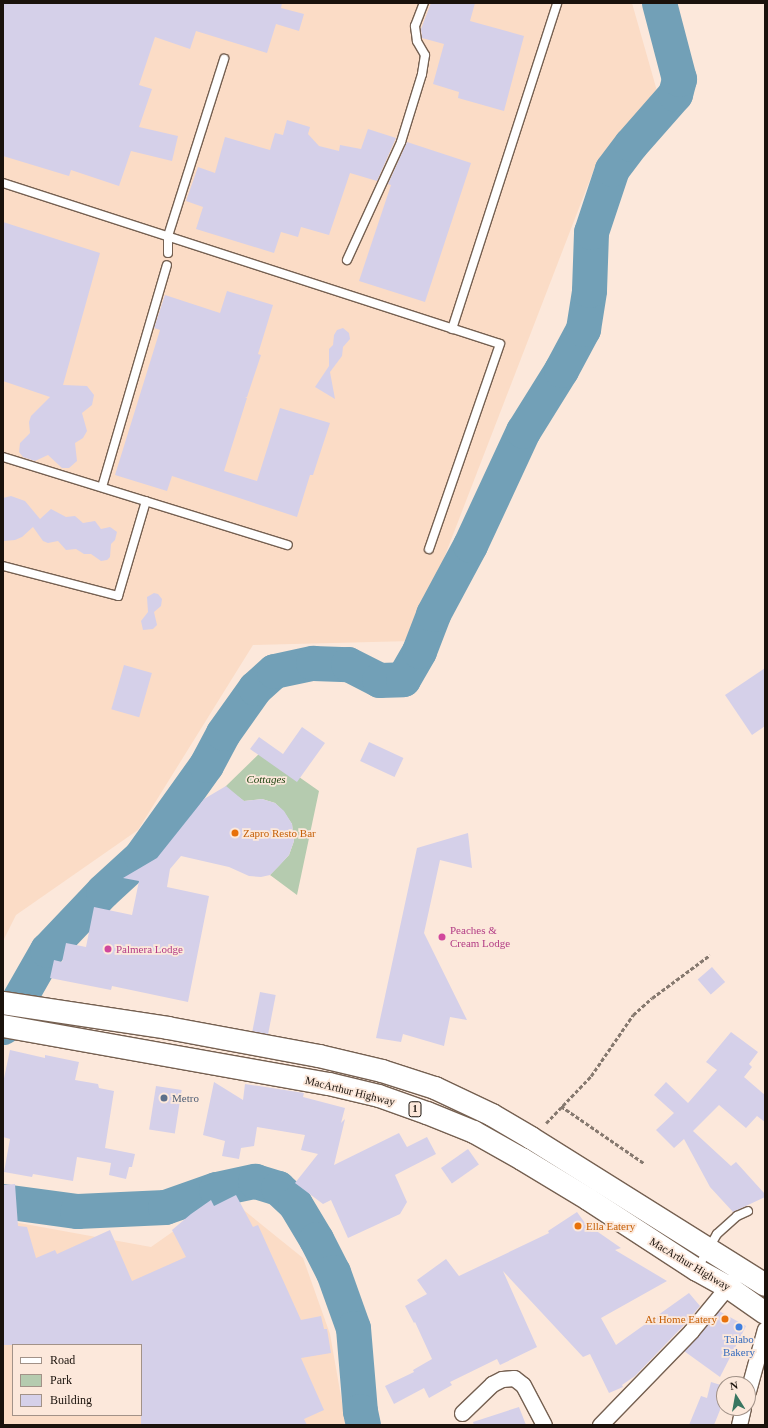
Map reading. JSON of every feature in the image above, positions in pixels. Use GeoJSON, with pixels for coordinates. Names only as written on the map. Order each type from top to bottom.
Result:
{"type":"FeatureCollection","features":[{"type":"Feature","properties":{"kind":"highway","name":"MacArthur Highway"},"geometry":{"type":"LineString","coordinates":[[12,1005],[198,1047],[322,1083],[379,1096],[474,1132],[588,1199],[697,1270],[765,1285]]}},
{"type":"Feature","properties":{"kind":"highway","name":"MacArthur Highway"},"geometry":{"type":"LineString","coordinates":[[10,1027],[198,1047],[319,1056],[382,1071],[434,1088],[492,1115],[707,1249],[765,1313]]}},
{"type":"Feature","properties":{"kind":"street"},"geometry":{"type":"LineString","coordinates":[[600,1425],[691,1331],[734,1278]]}},
{"type":"Feature","properties":{"kind":"street"},"geometry":{"type":"LineString","coordinates":[[752,1376],[765,1329]]}},
{"type":"Feature","properties":{"kind":"street"},"geometry":{"type":"LineString","coordinates":[[462,1413],[492,1384],[502,1379],[514,1378],[523,1385],[544,1425]]}},
{"type":"Feature","properties":{"kind":"lane"},"geometry":{"type":"LineString","coordinates":[[348,260],[401,142],[422,74],[426,55],[417,41],[415,26],[424,3]]}},
{"type":"Feature","properties":{"kind":"lane"},"geometry":{"type":"LineString","coordinates":[[452,329],[557,3]]}},
{"type":"Feature","properties":{"kind":"lane"},"geometry":{"type":"LineString","coordinates":[[168,253],[168,236],[224,59]]}},
{"type":"Feature","properties":{"kind":"lane"},"geometry":{"type":"LineString","coordinates":[[3,183],[500,344],[429,549]]}},
{"type":"Feature","properties":{"kind":"lane"},"geometry":{"type":"LineString","coordinates":[[102,487],[167,265]]}},
{"type":"Feature","properties":{"kind":"lane"},"geometry":{"type":"LineString","coordinates":[[3,457],[288,546]]}},
{"type":"Feature","properties":{"kind":"lane"},"geometry":{"type":"LineString","coordinates":[[3,566],[118,596],[146,501]]}},
{"type":"Feature","properties":{"kind":"lane"},"geometry":{"type":"LineString","coordinates":[[697,1270],[707,1249],[717,1234],[737,1216],[748,1211]]}},
{"type":"Feature","properties":{"kind":"path"},"geometry":{"type":"LineString","coordinates":[[531,1138],[591,1076],[633,1015],[652,998],[710,955]]}},
{"type":"Feature","properties":{"kind":"path"},"geometry":{"type":"LineString","coordinates":[[561,1106],[644,1163]]}},
{"type":"Feature","properties":{"kind":"shaded area"},"geometry":{"type":"Polygon","coordinates":[[[3,3],[632,3],[657,91],[596,164],[412,641],[253,645],[138,830],[16,915],[3,941],[3,3]]]}},
{"type":"Feature","properties":{"kind":"shaded area"},"geometry":{"type":"Polygon","coordinates":[[[225,1195],[303,1258],[330,1334],[346,1425],[3,1425],[3,1220],[151,1247],[225,1195]]]}},
{"type":"Feature","properties":{"kind":"green space","name":"Cottages"},"geometry":{"type":"Polygon","coordinates":[[[262,751],[319,791],[297,895],[270,875],[289,855],[294,841],[292,824],[284,812],[275,803],[262,799],[244,801],[225,787],[262,751]]]}},
{"type":"Feature","properties":{"kind":"building"},"geometry":{"type":"Polygon","coordinates":[[[3,3],[282,3],[281,8],[304,14],[299,31],[276,24],[267,53],[196,31],[190,49],[155,37],[139,85],[152,89],[139,127],[178,136],[172,161],[131,151],[119,186],[71,170],[69,176],[3,156],[3,3]]]}},
{"type":"Feature","properties":{"kind":"building"},"geometry":{"type":"Polygon","coordinates":[[[431,3],[475,3],[470,21],[524,36],[504,111],[458,98],[459,92],[433,84],[444,44],[422,38],[421,29],[431,3]]]}},
{"type":"Feature","properties":{"kind":"building"},"geometry":{"type":"Polygon","coordinates":[[[287,120],[310,127],[308,134],[319,146],[339,151],[340,145],[361,149],[368,129],[396,138],[377,181],[350,173],[329,235],[301,227],[298,237],[281,232],[274,253],[196,229],[203,207],[186,201],[198,167],[215,173],[225,137],[270,150],[275,133],[283,135],[287,120]]]}},
{"type":"Feature","properties":{"kind":"building"},"geometry":{"type":"Polygon","coordinates":[[[407,142],[471,163],[425,302],[359,281],[391,185],[388,184],[407,142]]]}},
{"type":"Feature","properties":{"kind":"building"},"geometry":{"type":"Polygon","coordinates":[[[3,222],[100,253],[63,385],[87,386],[94,395],[92,405],[82,413],[87,431],[83,438],[75,443],[77,461],[69,468],[62,468],[48,455],[35,461],[23,457],[19,452],[20,443],[30,433],[29,422],[31,416],[50,397],[3,381],[3,222]]]}},
{"type":"Feature","properties":{"kind":"building"},"geometry":{"type":"Polygon","coordinates":[[[227,291],[273,305],[258,354],[261,355],[247,397],[245,397],[247,398],[224,471],[257,481],[280,408],[330,423],[313,475],[310,475],[297,517],[172,476],[167,491],[115,475],[160,330],[154,328],[165,295],[220,313],[227,291]]]}},
{"type":"Feature","properties":{"kind":"building"},"geometry":{"type":"Polygon","coordinates":[[[343,328],[349,333],[350,339],[343,347],[342,356],[330,372],[335,399],[315,387],[329,366],[329,349],[333,345],[334,335],[337,330],[343,328]]]}},
{"type":"Feature","properties":{"kind":"building"},"geometry":{"type":"Polygon","coordinates":[[[11,496],[25,501],[40,519],[51,509],[66,517],[75,516],[83,523],[95,521],[101,529],[110,527],[117,532],[115,540],[111,544],[110,557],[107,560],[101,561],[91,554],[84,554],[76,549],[66,550],[58,541],[48,543],[43,541],[33,527],[22,537],[15,540],[3,541],[3,498],[11,496]]]}},
{"type":"Feature","properties":{"kind":"building"},"geometry":{"type":"Polygon","coordinates":[[[154,593],[158,594],[162,599],[161,606],[154,612],[157,625],[153,629],[143,630],[141,621],[148,612],[147,597],[154,593]]]}},
{"type":"Feature","properties":{"kind":"building"},"geometry":{"type":"Polygon","coordinates":[[[124,665],[152,673],[139,717],[111,709],[124,665]]]}},
{"type":"Feature","properties":{"kind":"building"},"geometry":{"type":"Polygon","coordinates":[[[765,668],[765,726],[752,735],[725,695],[765,668]]]}},
{"type":"Feature","properties":{"kind":"building"},"geometry":{"type":"Polygon","coordinates":[[[302,727],[325,743],[297,782],[250,749],[259,737],[283,754],[302,727]]]}},
{"type":"Feature","properties":{"kind":"building"},"geometry":{"type":"Polygon","coordinates":[[[369,742],[403,758],[395,777],[360,761],[369,742]]]}},
{"type":"Feature","properties":{"kind":"building"},"geometry":{"type":"Polygon","coordinates":[[[226,786],[244,801],[262,799],[275,803],[284,811],[292,824],[294,841],[289,855],[270,875],[261,877],[249,876],[229,867],[181,856],[170,869],[167,887],[209,896],[188,1002],[112,986],[111,990],[50,978],[54,960],[62,962],[66,943],[86,947],[94,907],[132,915],[139,881],[123,878],[157,858],[204,799],[226,786]]]}},
{"type":"Feature","properties":{"kind":"building"},"geometry":{"type":"Polygon","coordinates":[[[468,833],[472,868],[440,860],[424,933],[467,1020],[450,1017],[444,1046],[403,1034],[401,1042],[376,1038],[417,848],[468,833]]]}},
{"type":"Feature","properties":{"kind":"building"},"geometry":{"type":"Polygon","coordinates":[[[712,967],[725,982],[711,995],[698,979],[712,967]]]}},
{"type":"Feature","properties":{"kind":"building"},"geometry":{"type":"Polygon","coordinates":[[[260,992],[276,995],[268,1034],[252,1031],[260,992]]]}},
{"type":"Feature","properties":{"kind":"building"},"geometry":{"type":"Polygon","coordinates":[[[731,1032],[758,1052],[749,1064],[752,1067],[744,1077],[765,1095],[765,1122],[757,1116],[746,1128],[719,1105],[693,1131],[731,1166],[736,1162],[765,1194],[765,1197],[733,1212],[710,1187],[684,1139],[674,1148],[656,1130],[674,1113],[654,1095],[666,1082],[688,1103],[717,1070],[706,1062],[731,1032]]]}},
{"type":"Feature","properties":{"kind":"building"},"geometry":{"type":"Polygon","coordinates":[[[10,1050],[45,1058],[45,1055],[79,1062],[75,1080],[98,1084],[99,1088],[114,1091],[105,1148],[135,1154],[132,1167],[129,1167],[126,1179],[109,1175],[111,1163],[77,1157],[73,1181],[33,1174],[32,1177],[4,1172],[10,1139],[3,1137],[3,1083],[10,1050]]]}},
{"type":"Feature","properties":{"kind":"building"},"geometry":{"type":"Polygon","coordinates":[[[214,1082],[243,1100],[245,1084],[304,1093],[303,1097],[345,1108],[341,1123],[345,1119],[334,1165],[399,1133],[407,1147],[427,1137],[436,1154],[395,1175],[407,1202],[400,1214],[348,1238],[331,1200],[323,1204],[295,1183],[318,1154],[301,1150],[305,1135],[257,1127],[254,1146],[241,1148],[239,1159],[222,1156],[225,1141],[203,1135],[214,1082]]]}},
{"type":"Feature","properties":{"kind":"building"},"geometry":{"type":"Polygon","coordinates":[[[156,1086],[182,1090],[175,1134],[149,1129],[156,1086]]]}},
{"type":"Feature","properties":{"kind":"building"},"geometry":{"type":"Polygon","coordinates":[[[468,1149],[479,1165],[452,1183],[441,1168],[468,1149]]]}},
{"type":"Feature","properties":{"kind":"building"},"geometry":{"type":"Polygon","coordinates":[[[15,1184],[18,1226],[27,1227],[36,1258],[55,1250],[57,1254],[110,1230],[132,1281],[186,1257],[172,1230],[211,1200],[214,1206],[236,1195],[253,1227],[258,1225],[301,1320],[321,1316],[324,1329],[327,1329],[331,1353],[301,1358],[324,1410],[304,1419],[307,1425],[141,1425],[142,1344],[3,1345],[3,1185],[15,1184]]]}},
{"type":"Feature","properties":{"kind":"building"},"geometry":{"type":"Polygon","coordinates":[[[577,1212],[585,1223],[621,1248],[615,1250],[667,1281],[601,1318],[616,1345],[689,1293],[700,1306],[684,1325],[635,1376],[622,1385],[623,1387],[609,1393],[590,1354],[583,1357],[503,1271],[537,1347],[500,1365],[497,1359],[450,1382],[452,1385],[429,1398],[424,1388],[394,1404],[385,1386],[414,1372],[413,1370],[432,1359],[415,1322],[414,1323],[405,1306],[427,1294],[417,1280],[446,1259],[459,1276],[549,1233],[548,1231],[577,1212]]]}},
{"type":"Feature","properties":{"kind":"building"},"geometry":{"type":"Polygon","coordinates":[[[719,1311],[746,1326],[721,1376],[684,1351],[719,1311]]]}},
{"type":"Feature","properties":{"kind":"building"},"geometry":{"type":"Polygon","coordinates":[[[711,1382],[716,1384],[716,1416],[718,1416],[714,1425],[689,1425],[701,1396],[707,1398],[711,1382]]]}},
{"type":"Feature","properties":{"kind":"building"},"geometry":{"type":"Polygon","coordinates":[[[519,1407],[526,1425],[474,1425],[473,1422],[519,1407]]]}},
{"type":"Feature","properties":{"kind":"waterway"},"geometry":{"type":"LineString","coordinates":[[3,1027],[47,950],[103,891],[141,856],[206,765],[223,733],[255,688],[274,671],[313,663],[348,664],[379,680],[403,679],[419,651],[433,614],[470,545],[523,431],[561,370],[583,329],[589,290],[591,232],[612,169],[631,144],[675,94],[679,79],[659,3]]}},
{"type":"Feature","properties":{"kind":"waterway"},"geometry":{"type":"LineString","coordinates":[[3,1201],[77,1211],[165,1207],[216,1189],[255,1181],[278,1188],[295,1204],[316,1239],[333,1272],[353,1328],[360,1411],[363,1425]]}},
{"type":"Feature","properties":{"kind":"place","name":"Zapro Resto Bar"},"geometry":{"type":"Point","coordinates":[235,833]}},
{"type":"Feature","properties":{"kind":"place","name":"Peaches & Cream Lodge"},"geometry":{"type":"Point","coordinates":[442,937]}},
{"type":"Feature","properties":{"kind":"place","name":"Palmera Lodge"},"geometry":{"type":"Point","coordinates":[108,949]}},
{"type":"Feature","properties":{"kind":"place","name":"Metro"},"geometry":{"type":"Point","coordinates":[164,1098]}},
{"type":"Feature","properties":{"kind":"place","name":"Ella Eatery"},"geometry":{"type":"Point","coordinates":[578,1226]}},
{"type":"Feature","properties":{"kind":"place","name":"At Home Eatery"},"geometry":{"type":"Point","coordinates":[725,1319]}},
{"type":"Feature","properties":{"kind":"place","name":"Talabo Bakery"},"geometry":{"type":"Point","coordinates":[739,1327]}}]}
